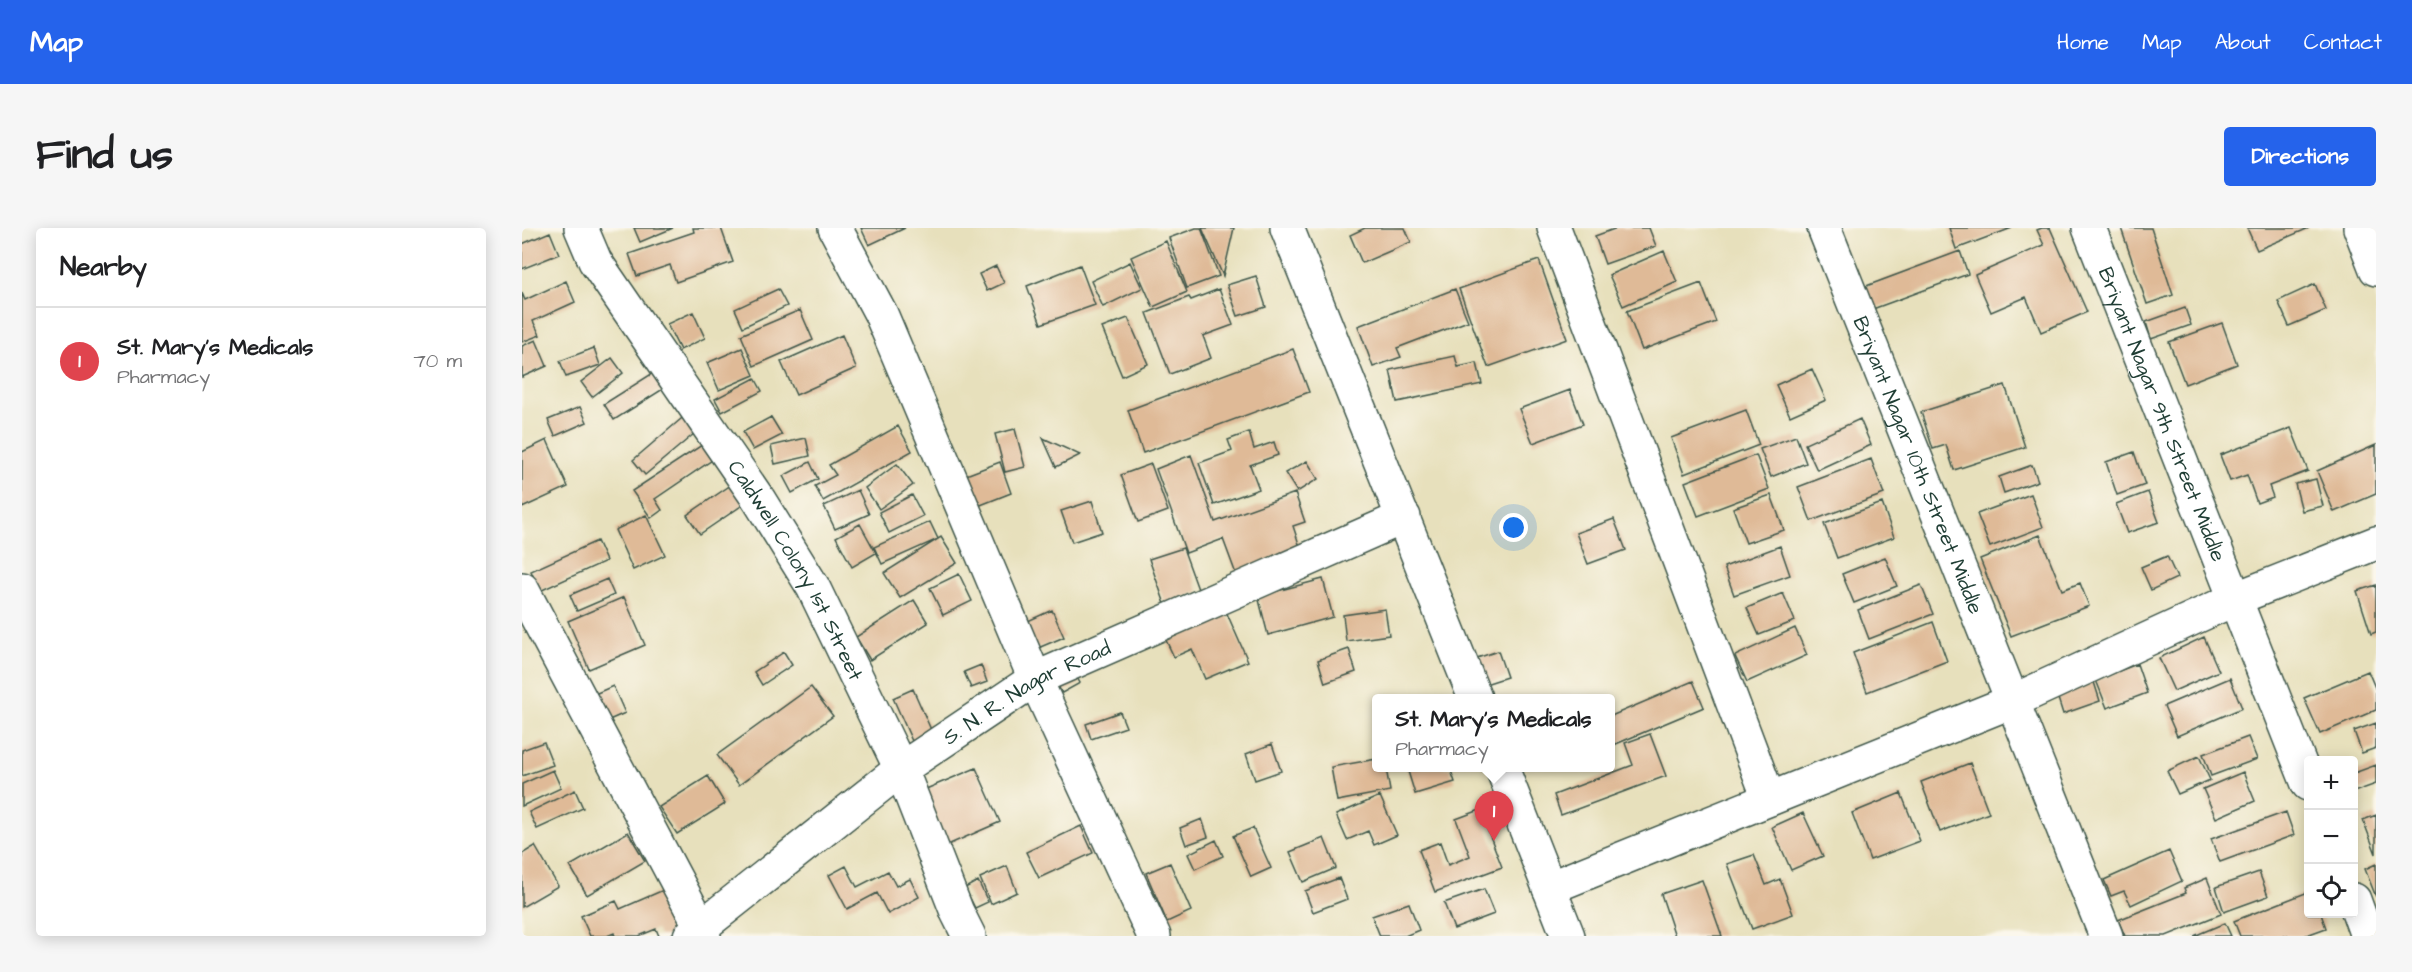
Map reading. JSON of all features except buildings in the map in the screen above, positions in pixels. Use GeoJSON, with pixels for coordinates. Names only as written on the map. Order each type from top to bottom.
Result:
{"type":"FeatureCollection","features":[{"type":"Feature","properties":{"kind":"street","name":"Caldwell Colony 1st Street"},"geometry":{"type":"LineString","coordinates":[[580,228],[595,261],[759,500],[813,587],[900,769],[957,912],[969,936]]}},
{"type":"Feature","properties":{"kind":"street"},"geometry":{"type":"LineString","coordinates":[[835,228],[881,314],[1035,679],[1154,936]]}},
{"type":"Feature","properties":{"kind":"street"},"geometry":{"type":"LineString","coordinates":[[1287,228],[1473,694]]}},
{"type":"Feature","properties":{"kind":"street"},"geometry":{"type":"LineString","coordinates":[[1554,228],[1769,799]]}},
{"type":"Feature","properties":{"kind":"street","name":"Briyant Nagar 10th Street Middle"},"geometry":{"type":"LineString","coordinates":[[1824,228],[2106,936]]}},
{"type":"Feature","properties":{"kind":"street","name":"Briyant Nagar 9th Street Middle"},"geometry":{"type":"LineString","coordinates":[[2089,228],[2237,598],[2304,774]]}},
{"type":"Feature","properties":{"kind":"street"},"geometry":{"type":"LineString","coordinates":[[2360,228],[2376,269]]}},
{"type":"Feature","properties":{"kind":"street","name":"S. N. R. Nagar Road"},"geometry":{"type":"LineString","coordinates":[[698,933],[900,769],[1035,679],[1404,518]]}},
{"type":"Feature","properties":{"kind":"street"},"geometry":{"type":"LineString","coordinates":[[1549,888],[2013,700],[2237,598],[2376,543]]}},
{"type":"Feature","properties":{"kind":"street"},"geometry":{"type":"LineString","coordinates":[[522,589],[698,933]]}},
{"type":"Feature","properties":{"kind":"street"},"geometry":{"type":"LineString","coordinates":[[1504,772],[1568,936]]}},
{"type":"Feature","properties":{"kind":"street"},"geometry":{"type":"LineString","coordinates":[[2358,911],[2367,936]]}},
{"type":"Feature","properties":{"kind":"place","name":"St. Mary's Medicals"},"geometry":{"type":"Point","coordinates":[1494,841]}}]}
